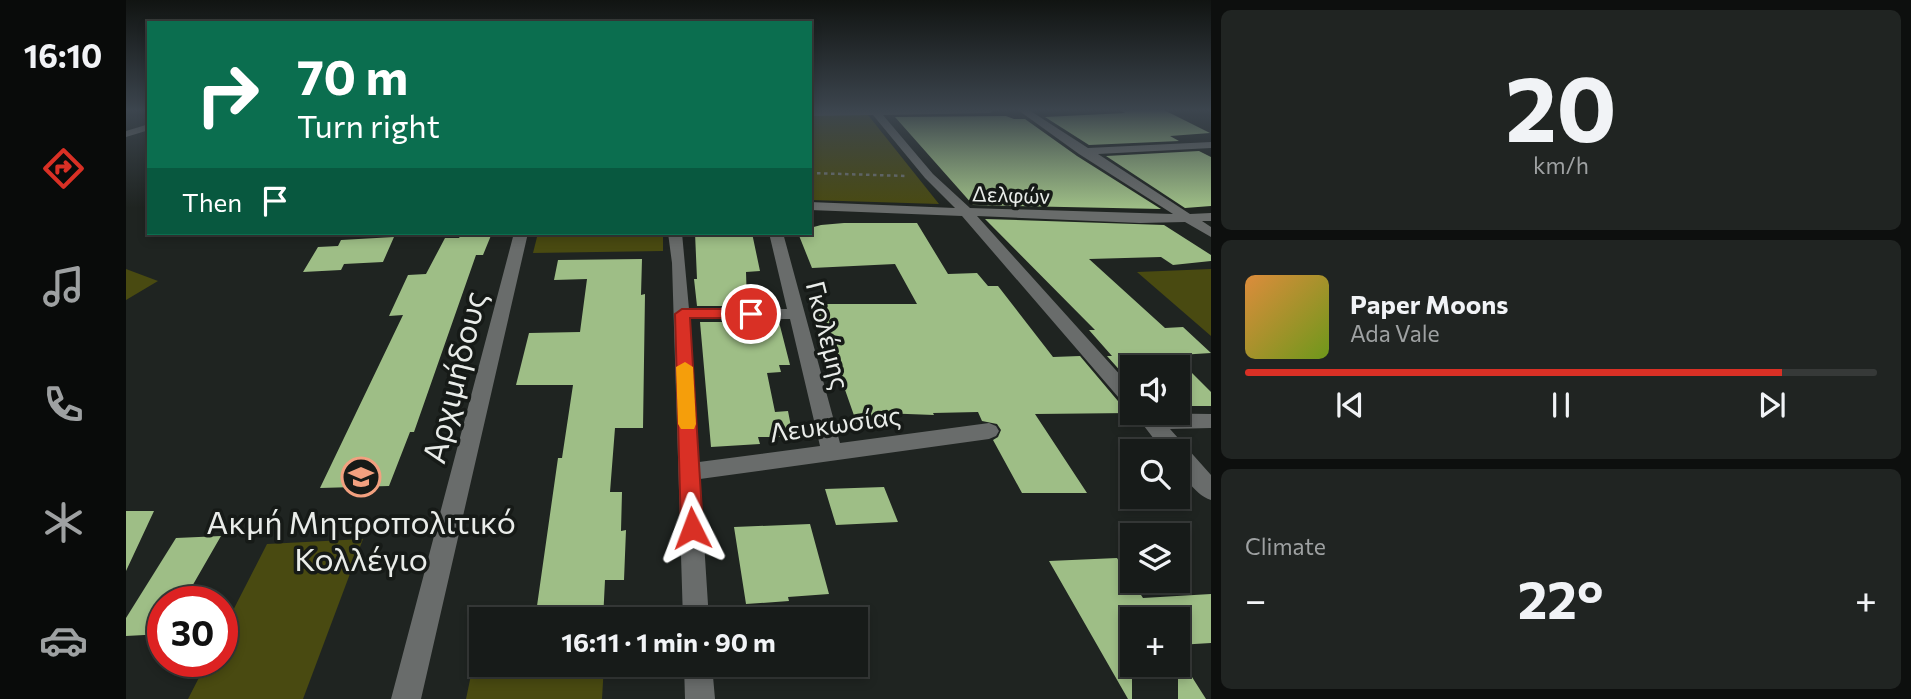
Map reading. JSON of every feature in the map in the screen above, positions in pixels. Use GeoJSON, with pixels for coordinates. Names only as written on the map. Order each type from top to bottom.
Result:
{"type":"FeatureCollection","features":[{"type":"Feature","properties":{"kind":"street"},"geometry":{"type":"LineString","coordinates":[[901,143],[1120,386]]}},
{"type":"Feature","properties":{"kind":"street"},"geometry":{"type":"LineString","coordinates":[[1069,143],[1211,233]]}},
{"type":"Feature","properties":{"kind":"street"},"geometry":{"type":"LineString","coordinates":[[1083,152],[1211,145]]}},
{"type":"Feature","properties":{"kind":"street","name":"Δελφών"},"geometry":{"type":"LineString","coordinates":[[812,206],[1211,218]]}},
{"type":"Feature","properties":{"kind":"street","name":"Αρχιμήδους"},"geometry":{"type":"LineString","coordinates":[[406,699],[521,235]]}},
{"type":"Feature","properties":{"kind":"street"},"geometry":{"type":"LineString","coordinates":[[676,235],[695,607]]}},
{"type":"Feature","properties":{"kind":"street","name":"Γκολέμης"},"geometry":{"type":"LineString","coordinates":[[776,235],[832,451]]}},
{"type":"Feature","properties":{"kind":"street"},"geometry":{"type":"LineString","coordinates":[[682,314],[796,314]]}},
{"type":"Feature","properties":{"kind":"street"},"geometry":{"type":"LineString","coordinates":[[1190,420],[1211,421]]}},
{"type":"Feature","properties":{"kind":"street"},"geometry":{"type":"LineString","coordinates":[[1154,425],[1167,439]]}},
{"type":"Feature","properties":{"kind":"street","name":"Λευκωσίας"},"geometry":{"type":"LineString","coordinates":[[689,472],[989,431]]}},
{"type":"Feature","properties":{"kind":"street"},"geometry":{"type":"LineString","coordinates":[[1190,466],[1211,491]]}},
{"type":"Feature","properties":{"kind":"street"},"geometry":{"type":"LineString","coordinates":[[699,677],[700,699]]}},
{"type":"Feature","properties":{"kind":"path"},"geometry":{"type":"LineString","coordinates":[[812,173],[929,176]]}},
{"type":"Feature","properties":{"kind":"shaded area"},"geometry":{"type":"Polygon","coordinates":[[[812,143],[890,143],[939,204],[812,200],[812,143]]]}},
{"type":"Feature","properties":{"kind":"shaded area"},"geometry":{"type":"Polygon","coordinates":[[[538,235],[663,235],[663,251],[533,253],[538,235]]]}},
{"type":"Feature","properties":{"kind":"shaded area"},"geometry":{"type":"Polygon","coordinates":[[[126,269],[158,281],[126,300],[126,269]]]}},
{"type":"Feature","properties":{"kind":"shaded area"},"geometry":{"type":"Polygon","coordinates":[[[1211,269],[1211,336],[1137,272],[1211,269]]]}},
{"type":"Feature","properties":{"kind":"shaded area"},"geometry":{"type":"Polygon","coordinates":[[[363,539],[303,699],[188,699],[199,677],[238,677],[238,601],[267,544],[363,539]]]}},
{"type":"Feature","properties":{"kind":"shaded area"},"geometry":{"type":"Polygon","coordinates":[[[471,677],[603,677],[602,699],[466,699],[471,677]]]}},
{"type":"Feature","properties":{"kind":"building"},"geometry":{"type":"Polygon","coordinates":[[[918,143],[1058,143],[1161,209],[973,205],[918,143]]]}},
{"type":"Feature","properties":{"kind":"building"},"geometry":{"type":"Polygon","coordinates":[[[1085,143],[1143,143],[1089,145],[1085,143]]]}},
{"type":"Feature","properties":{"kind":"building"},"geometry":{"type":"Polygon","coordinates":[[[1199,151],[1211,157],[1211,206],[1185,208],[1106,156],[1199,151]]]}},
{"type":"Feature","properties":{"kind":"building"},"geometry":{"type":"Polygon","coordinates":[[[985,219],[1164,225],[1211,255],[1211,261],[1173,265],[1161,257],[1089,259],[1165,328],[1183,327],[1211,353],[1120,355],[1120,371],[1107,356],[1112,356],[1089,330],[1095,330],[985,219]]]}},
{"type":"Feature","properties":{"kind":"building"},"geometry":{"type":"Polygon","coordinates":[[[844,223],[917,223],[948,274],[977,273],[988,286],[998,286],[1053,357],[1080,356],[1120,403],[1120,413],[1035,414],[1087,493],[1022,493],[993,440],[1001,430],[997,424],[982,421],[978,412],[933,413],[934,415],[881,413],[885,423],[857,424],[815,304],[917,304],[895,264],[812,268],[799,235],[812,235],[812,227],[844,223]]]}},
{"type":"Feature","properties":{"kind":"building"},"geometry":{"type":"Polygon","coordinates":[[[461,235],[491,235],[483,255],[476,255],[414,432],[410,432],[389,486],[320,488],[403,315],[389,316],[408,275],[426,274],[445,238],[459,238],[461,235]]]}},
{"type":"Feature","properties":{"kind":"building"},"geometry":{"type":"Polygon","coordinates":[[[695,235],[752,235],[760,271],[746,272],[747,304],[775,306],[697,306],[694,279],[697,279],[695,235]]]}},
{"type":"Feature","properties":{"kind":"building"},"geometry":{"type":"Polygon","coordinates":[[[394,237],[383,262],[344,264],[341,270],[303,272],[318,247],[338,246],[341,240],[394,237]]]}},
{"type":"Feature","properties":{"kind":"building"},"geometry":{"type":"Polygon","coordinates":[[[642,259],[641,295],[645,294],[643,428],[615,428],[610,492],[622,492],[621,531],[626,530],[624,580],[605,580],[604,607],[537,607],[558,458],[562,458],[573,385],[516,385],[529,333],[580,332],[587,279],[554,280],[558,260],[642,259]]]}},
{"type":"Feature","properties":{"kind":"building"},"geometry":{"type":"Polygon","coordinates":[[[700,322],[779,322],[790,365],[779,365],[781,372],[767,373],[775,412],[788,411],[793,437],[758,437],[760,444],[711,447],[700,322]]]}},
{"type":"Feature","properties":{"kind":"building"},"geometry":{"type":"Polygon","coordinates":[[[1190,371],[1211,392],[1211,406],[1190,406],[1190,371]]]}},
{"type":"Feature","properties":{"kind":"building"},"geometry":{"type":"Polygon","coordinates":[[[884,487],[898,522],[836,525],[825,489],[884,487]]]}},
{"type":"Feature","properties":{"kind":"building"},"geometry":{"type":"Polygon","coordinates":[[[126,511],[154,511],[126,571],[126,511]]]}},
{"type":"Feature","properties":{"kind":"building"},"geometry":{"type":"Polygon","coordinates":[[[810,524],[829,594],[788,597],[789,601],[746,604],[734,527],[810,524]]]}},
{"type":"Feature","properties":{"kind":"building"},"geometry":{"type":"Polygon","coordinates":[[[221,536],[192,586],[147,586],[147,635],[126,636],[126,618],[176,538],[221,536]]]}},
{"type":"Feature","properties":{"kind":"building"},"geometry":{"type":"Polygon","coordinates":[[[1117,558],[1120,563],[1120,593],[1140,593],[1143,598],[1211,594],[1211,643],[1190,644],[1190,607],[1120,607],[1120,677],[1132,677],[1132,699],[1128,699],[1049,561],[1117,558]]]}},
{"type":"Feature","properties":{"kind":"building"},"geometry":{"type":"Polygon","coordinates":[[[1190,674],[1206,699],[1178,699],[1178,677],[1190,677],[1190,674]]]}},
{"type":"Feature","properties":{"kind":"slow traffic"},"geometry":{"type":"LineString","coordinates":[[685,367],[687,424]]}},
{"type":"Feature","properties":{"kind":"place","name":"Ακμή Μητροπολιτικό Κολλέγιο"},"geometry":{"type":"Point","coordinates":[361,477]}},
{"type":"Feature","properties":{"kind":"route"},"geometry":{"type":"LineString","coordinates":[[692,528],[682,314],[751,314]]}}]}
